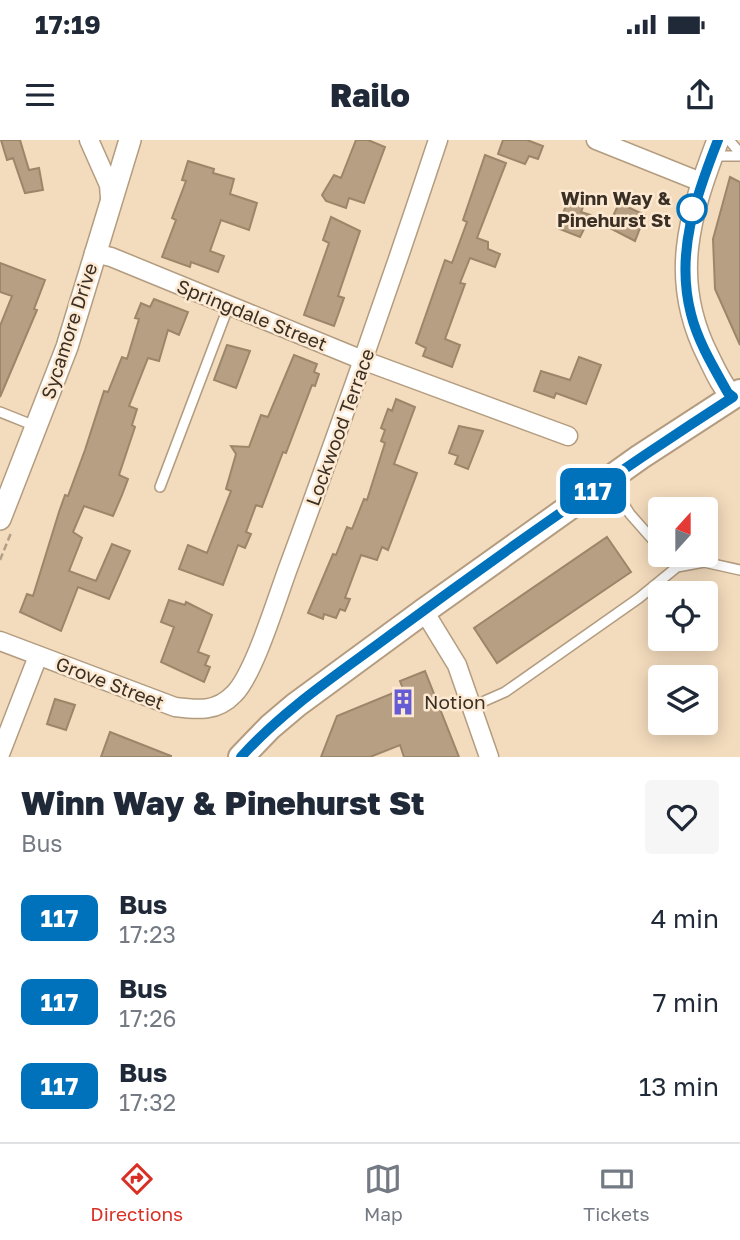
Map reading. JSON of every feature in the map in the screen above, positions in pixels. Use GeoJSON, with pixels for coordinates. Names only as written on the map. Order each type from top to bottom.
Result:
{"type":"FeatureCollection","features":[{"type":"Feature","properties":{"kind":"main road"},"geometry":{"type":"LineString","coordinates":[[242,757],[270,727],[296,705],[424,611],[608,480],[736,395]]}},
{"type":"Feature","properties":{"kind":"street"},"geometry":{"type":"LineString","coordinates":[[89,140],[109,185],[110,198]]}},
{"type":"Feature","properties":{"kind":"street","name":"Sycamore Drive"},"geometry":{"type":"LineString","coordinates":[[0,519],[67,347],[110,198],[130,140]]}},
{"type":"Feature","properties":{"kind":"street","name":"Lockwood Terrace"},"geometry":{"type":"LineString","coordinates":[[223,705],[247,674],[365,360],[438,140]]}},
{"type":"Feature","properties":{"kind":"street"},"geometry":{"type":"LineString","coordinates":[[596,140],[701,182]]}},
{"type":"Feature","properties":{"kind":"street"},"geometry":{"type":"LineString","coordinates":[[715,148],[692,209],[684,261],[686,287],[697,333],[728,393],[736,395]]}},
{"type":"Feature","properties":{"kind":"street","name":"Springdale Street"},"geometry":{"type":"LineString","coordinates":[[94,253],[365,360],[568,436]]}},
{"type":"Feature","properties":{"kind":"street"},"geometry":{"type":"LineString","coordinates":[[424,611],[457,665],[489,757]]}},
{"type":"Feature","properties":{"kind":"street","name":"Grove Street"},"geometry":{"type":"LineString","coordinates":[[0,640],[175,707],[204,710],[223,705]]}},
{"type":"Feature","properties":{"kind":"street"},"geometry":{"type":"LineString","coordinates":[[0,754],[38,656]]}},
{"type":"Feature","properties":{"kind":"lane"},"geometry":{"type":"LineString","coordinates":[[730,140],[740,154]]}},
{"type":"Feature","properties":{"kind":"lane"},"geometry":{"type":"LineString","coordinates":[[715,148],[740,154]]}},
{"type":"Feature","properties":{"kind":"lane"},"geometry":{"type":"LineString","coordinates":[[160,486],[229,305]]}},
{"type":"Feature","properties":{"kind":"lane"},"geometry":{"type":"LineString","coordinates":[[0,412],[37,426]]}},
{"type":"Feature","properties":{"kind":"lane"},"geometry":{"type":"LineString","coordinates":[[608,480],[630,514],[648,534]]}},
{"type":"Feature","properties":{"kind":"lane"},"geometry":{"type":"LineString","coordinates":[[718,565],[740,570]]}},
{"type":"Feature","properties":{"kind":"lane"},"geometry":{"type":"LineString","coordinates":[[471,707],[505,692],[639,598],[677,567]]}},
{"type":"Feature","properties":{"kind":"building"},"geometry":{"type":"Polygon","coordinates":[[[1,140],[20,140],[29,170],[39,168],[43,190],[25,193],[13,158],[7,160],[1,140]]]}},
{"type":"Feature","properties":{"kind":"building"},"geometry":{"type":"Polygon","coordinates":[[[356,140],[368,140],[385,147],[364,203],[349,198],[346,208],[326,201],[322,195],[334,175],[341,178],[356,140]]]}},
{"type":"Feature","properties":{"kind":"building"},"geometry":{"type":"Polygon","coordinates":[[[503,140],[527,140],[543,146],[538,159],[529,156],[525,164],[498,154],[503,140]]]}},
{"type":"Feature","properties":{"kind":"building"},"geometry":{"type":"Polygon","coordinates":[[[485,155],[506,163],[477,238],[488,242],[488,249],[500,254],[495,267],[470,258],[460,283],[465,284],[445,339],[460,345],[452,367],[423,356],[426,348],[416,343],[445,260],[452,263],[467,222],[463,220],[485,155]]]}},
{"type":"Feature","properties":{"kind":"building"},"geometry":{"type":"Polygon","coordinates":[[[188,161],[234,179],[230,194],[257,203],[249,230],[221,220],[210,251],[224,256],[218,272],[191,262],[190,267],[162,257],[176,220],[172,218],[186,181],[182,180],[188,161]]]}},
{"type":"Feature","properties":{"kind":"building"},"geometry":{"type":"Polygon","coordinates":[[[730,177],[740,182],[740,345],[715,289],[713,239],[730,177]]]}},
{"type":"Feature","properties":{"kind":"building"},"geometry":{"type":"Polygon","coordinates":[[[572,191],[587,197],[581,212],[591,215],[580,237],[557,228],[572,191]]]}},
{"type":"Feature","properties":{"kind":"building"},"geometry":{"type":"Polygon","coordinates":[[[619,203],[645,215],[635,241],[608,227],[619,203]]]}},
{"type":"Feature","properties":{"kind":"building"},"geometry":{"type":"Polygon","coordinates":[[[331,217],[360,231],[338,296],[344,298],[334,326],[304,315],[329,243],[323,240],[331,217]]]}},
{"type":"Feature","properties":{"kind":"building"},"geometry":{"type":"Polygon","coordinates":[[[0,263],[45,280],[34,309],[37,310],[0,397],[0,326],[12,296],[0,292],[0,263]]]}},
{"type":"Feature","properties":{"kind":"building"},"geometry":{"type":"Polygon","coordinates":[[[154,299],[188,312],[179,335],[168,330],[159,361],[148,358],[129,406],[137,409],[132,425],[135,427],[119,475],[128,479],[113,516],[84,506],[73,532],[82,538],[69,571],[96,581],[112,544],[130,551],[109,599],[78,587],[61,631],[20,612],[27,594],[33,596],[59,512],[65,495],[68,496],[104,391],[108,392],[122,357],[127,359],[139,319],[135,318],[141,303],[150,307],[154,299]]]}},
{"type":"Feature","properties":{"kind":"building"},"geometry":{"type":"Polygon","coordinates":[[[227,345],[250,351],[236,388],[214,380],[227,345]]]}},
{"type":"Feature","properties":{"kind":"building"},"geometry":{"type":"Polygon","coordinates":[[[294,355],[317,364],[314,372],[319,374],[315,386],[312,385],[286,453],[283,452],[262,507],[256,505],[246,532],[251,534],[245,548],[238,545],[223,585],[179,569],[188,545],[207,553],[231,491],[226,489],[236,454],[231,446],[249,447],[261,415],[268,417],[294,355]]]}},
{"type":"Feature","properties":{"kind":"building"},"geometry":{"type":"Polygon","coordinates":[[[579,357],[601,365],[586,404],[556,393],[554,398],[534,391],[541,371],[570,380],[579,357]]]}},
{"type":"Feature","properties":{"kind":"building"},"geometry":{"type":"Polygon","coordinates":[[[396,399],[415,407],[394,464],[417,473],[388,550],[382,547],[377,560],[361,555],[345,598],[350,599],[345,611],[340,609],[336,618],[324,614],[323,619],[308,613],[347,527],[352,529],[364,499],[367,500],[385,443],[381,441],[385,430],[381,428],[388,409],[392,411],[396,399]]]}},
{"type":"Feature","properties":{"kind":"building"},"geometry":{"type":"Polygon","coordinates":[[[459,426],[483,431],[468,469],[455,464],[458,456],[449,453],[459,426]]]}},
{"type":"Feature","properties":{"kind":"building"},"geometry":{"type":"Polygon","coordinates":[[[607,537],[631,572],[497,663],[474,628],[607,537]]]}},
{"type":"Feature","properties":{"kind":"building"},"geometry":{"type":"Polygon","coordinates":[[[169,600],[185,605],[186,602],[212,615],[198,652],[209,656],[205,665],[210,667],[204,682],[161,662],[174,627],[161,622],[169,600]]]}},
{"type":"Feature","properties":{"kind":"building","name":"Notion"},"geometry":{"type":"Polygon","coordinates":[[[425,671],[459,757],[404,757],[400,745],[370,757],[321,757],[337,716],[403,689],[400,681],[425,671]]]}},
{"type":"Feature","properties":{"kind":"building"},"geometry":{"type":"Polygon","coordinates":[[[55,699],[75,705],[66,730],[47,724],[55,699]]]}},
{"type":"Feature","properties":{"kind":"building"},"geometry":{"type":"Polygon","coordinates":[[[110,732],[171,756],[171,757],[101,757],[110,732]]]}},
{"type":"Feature","properties":{"kind":"bus line","name":"117"},"geometry":{"type":"LineString","coordinates":[[241,757],[296,705],[403,626],[640,457],[733,397],[728,393],[697,333],[686,287],[684,261],[692,209],[718,140]]}},
{"type":"Feature","properties":{"kind":"place","name":"Winn Way & Pinehurst St"},"geometry":{"type":"Point","coordinates":[692,209]}},
{"type":"Feature","properties":{"kind":"place","name":"Notion"},"geometry":{"type":"Point","coordinates":[403,702]}}]}
